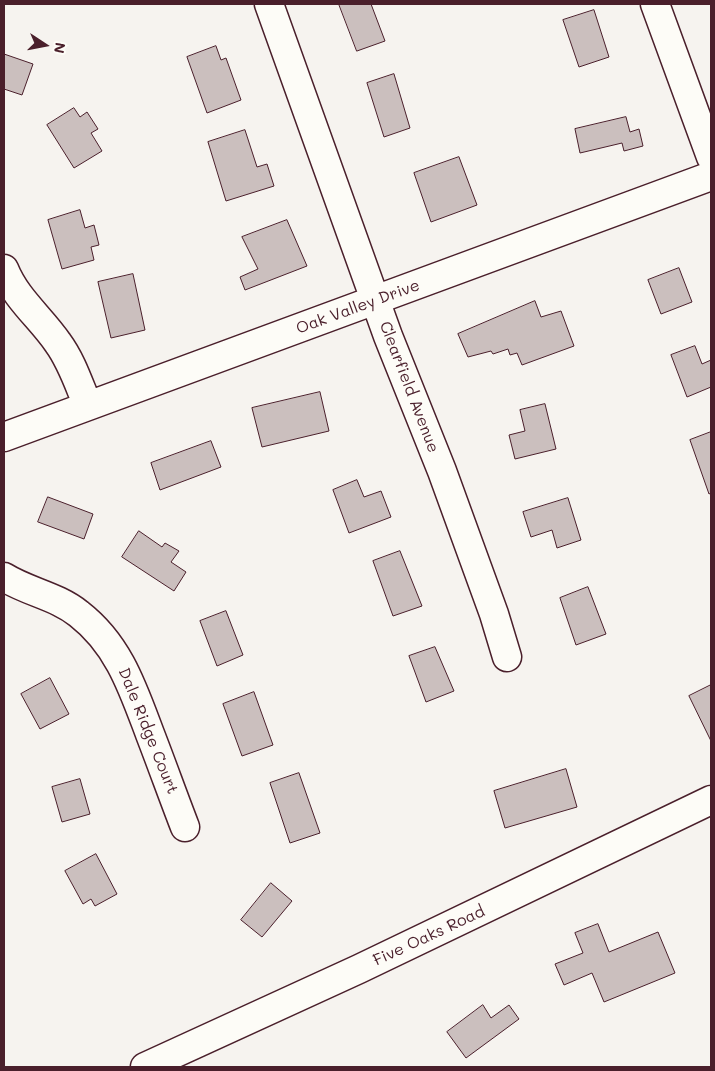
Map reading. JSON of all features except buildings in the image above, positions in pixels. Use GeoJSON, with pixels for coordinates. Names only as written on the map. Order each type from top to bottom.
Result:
{"type":"FeatureCollection","features":[{"type":"Feature","properties":{"kind":"street","name":"Clearfield Avenue"},"geometry":{"type":"LineString","coordinates":[[270,4],[376,301],[465,534],[494,614],[507,657]]}},
{"type":"Feature","properties":{"kind":"street"},"geometry":{"type":"LineString","coordinates":[[655,4],[711,157]]}},
{"type":"Feature","properties":{"kind":"street","name":"Oak Valley Drive"},"geometry":{"type":"LineString","coordinates":[[4,438],[711,176]]}},
{"type":"Feature","properties":{"kind":"street"},"geometry":{"type":"LineString","coordinates":[[4,269],[23,302],[58,343],[70,364],[88,406]]}},
{"type":"Feature","properties":{"kind":"street","name":"Dale Ridge Court"},"geometry":{"type":"LineString","coordinates":[[4,577],[58,600],[78,613],[97,629],[113,649],[127,675],[185,827]]}},
{"type":"Feature","properties":{"kind":"street","name":"Five Oaks Road"},"geometry":{"type":"LineString","coordinates":[[145,1067],[368,965],[711,800]]}}]}
